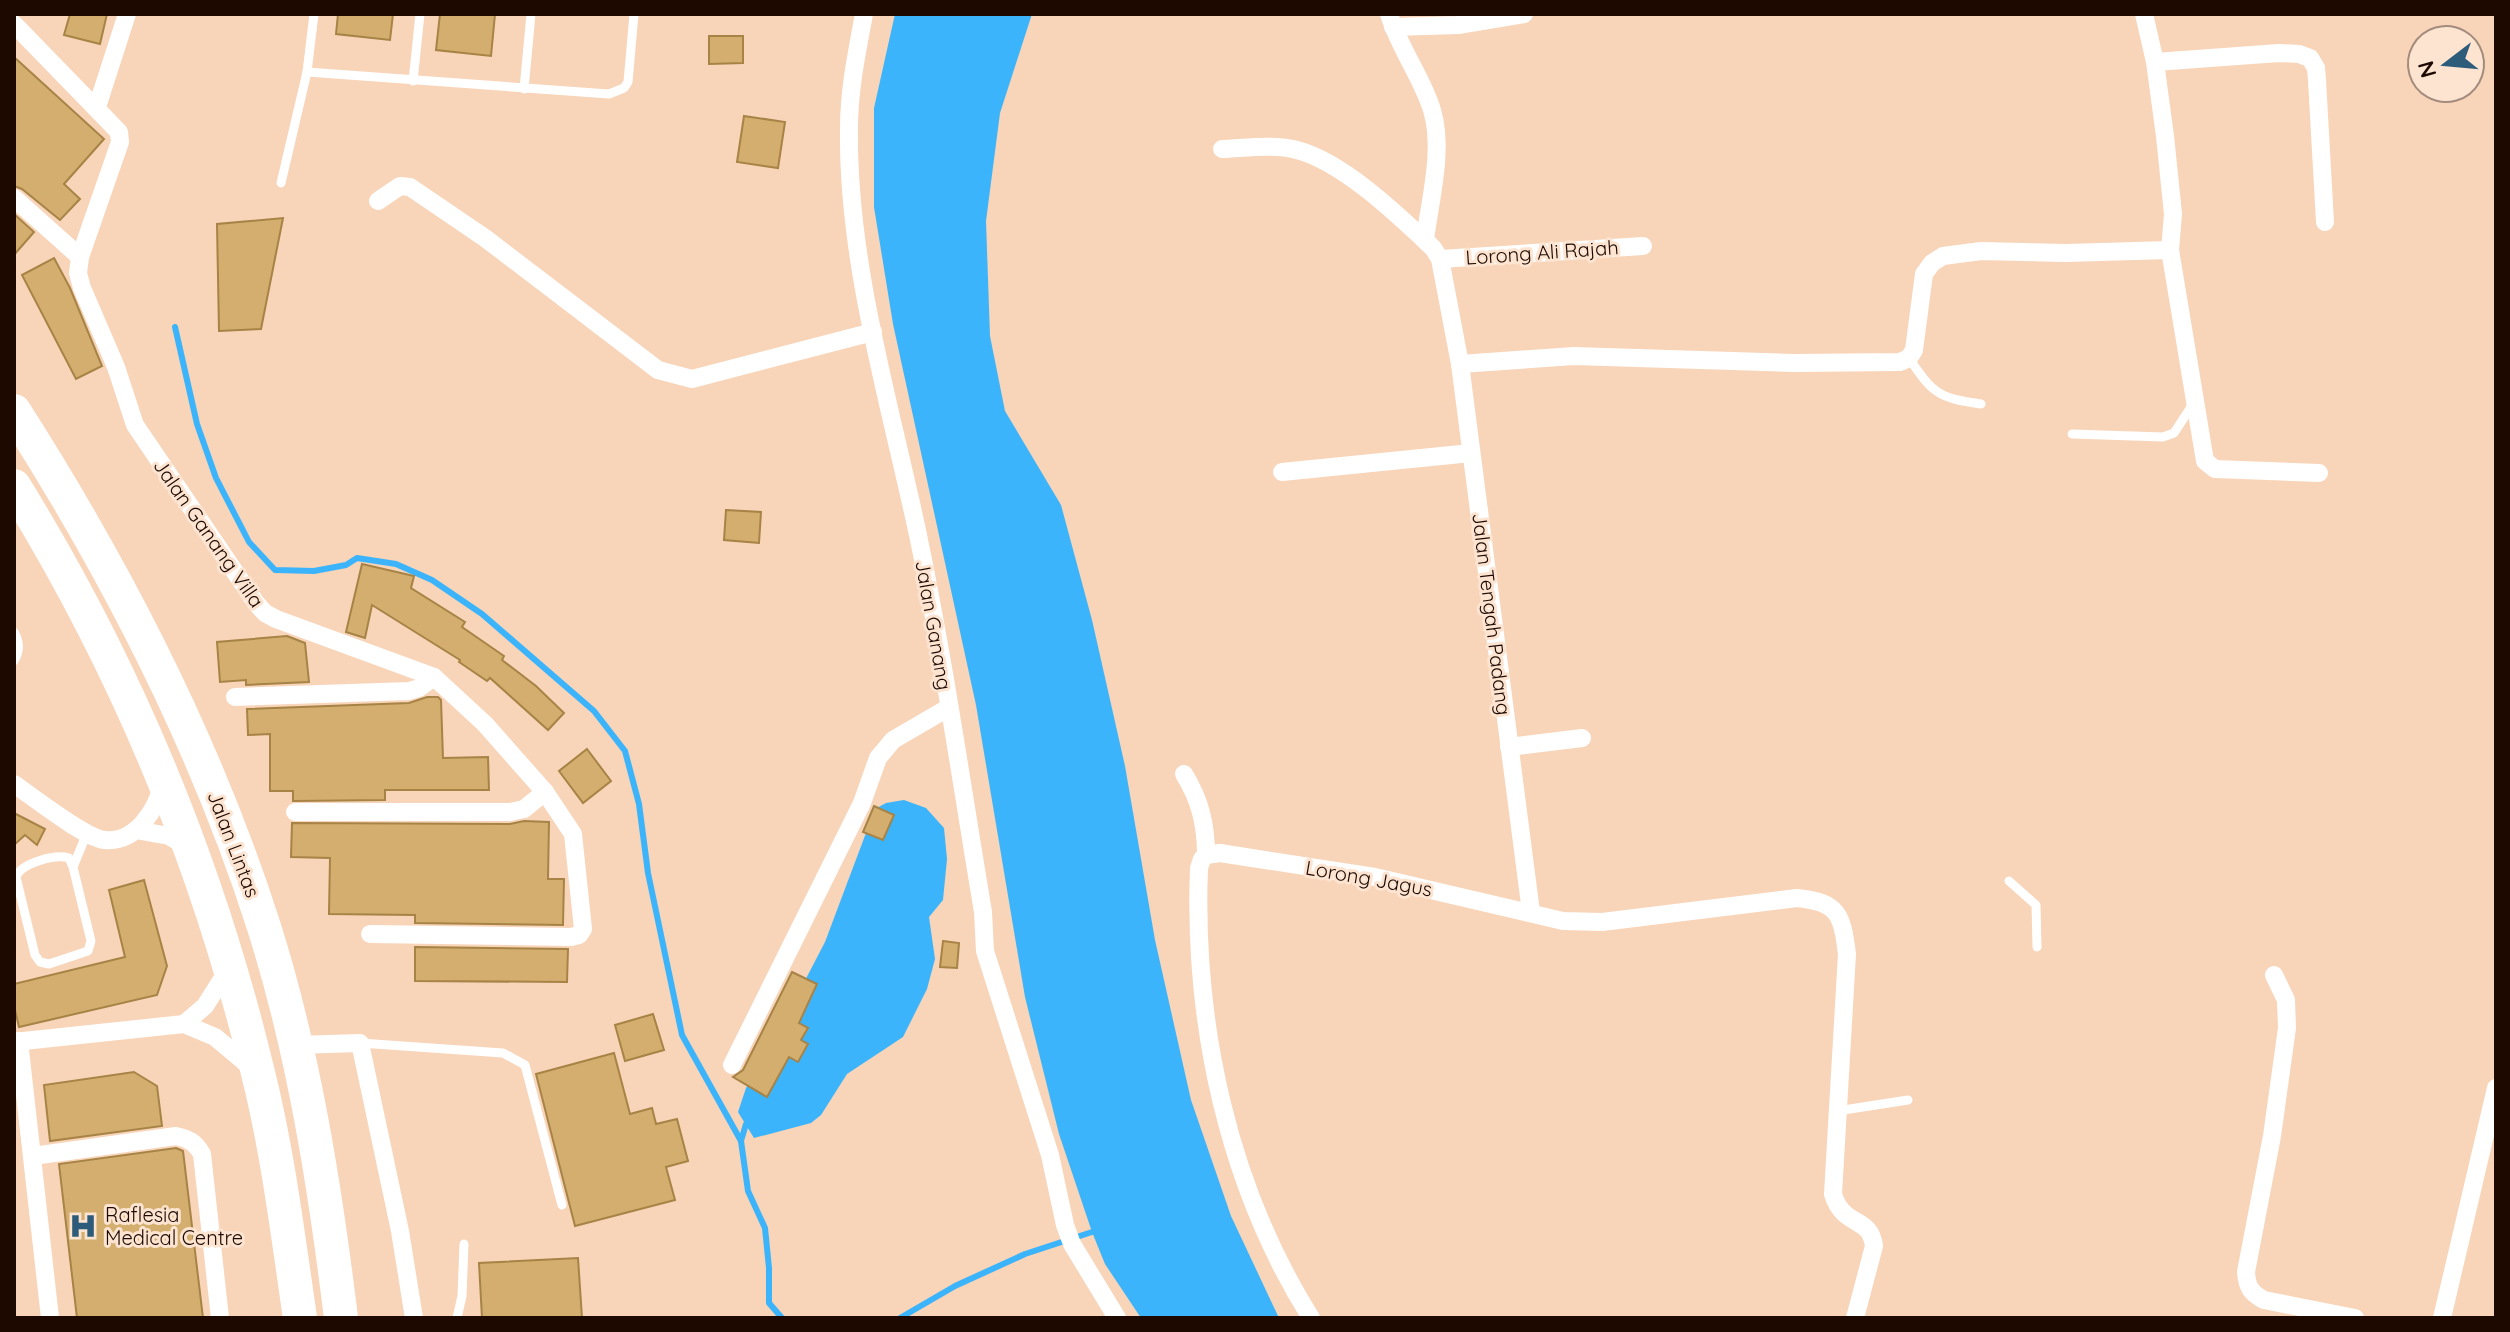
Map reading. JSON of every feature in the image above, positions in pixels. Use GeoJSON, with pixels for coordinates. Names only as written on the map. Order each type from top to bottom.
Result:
{"type":"FeatureCollection","features":[{"type":"Feature","properties":{"kind":"highway","name":"Jalan Lintas"},"geometry":{"type":"LineString","coordinates":[[14,411],[106,563],[194,743],[251,887],[296,1045],[328,1216],[341,1318]]}},
{"type":"Feature","properties":{"kind":"highway"},"geometry":{"type":"LineString","coordinates":[[14,486],[105,651],[164,780],[191,850],[230,967],[258,1074],[274,1150],[300,1318]]}},
{"type":"Feature","properties":{"kind":"street"},"geometry":{"type":"LineString","coordinates":[[97,107],[127,14]]}},
{"type":"Feature","properties":{"kind":"street","name":"Jalan Ganang"},"geometry":{"type":"LineString","coordinates":[[864,14],[852,74],[849,129],[859,256],[918,538],[983,912],[985,951],[1050,1155],[1069,1237],[1117,1318]]}},
{"type":"Feature","properties":{"kind":"street"},"geometry":{"type":"LineString","coordinates":[[1425,240],[1437,143],[1436,126],[1431,106],[1391,20],[1458,25],[1524,14]]}},
{"type":"Feature","properties":{"kind":"street"},"geometry":{"type":"LineString","coordinates":[[2144,14],[2155,62],[2173,214],[2170,250],[2205,461],[2210,468],[2319,473]]}},
{"type":"Feature","properties":{"kind":"street","name":"Jalan Ganang Villa"},"geometry":{"type":"LineString","coordinates":[[14,24],[119,132],[120,142],[80,257],[78,273],[82,288],[116,367],[135,425],[256,603],[276,619],[434,677],[485,724],[545,792],[573,834],[583,929],[579,935],[370,934]]}},
{"type":"Feature","properties":{"kind":"street"},"geometry":{"type":"LineString","coordinates":[[2155,62],[2279,53],[2310,58],[2316,68],[2325,222]]}},
{"type":"Feature","properties":{"kind":"street"},"geometry":{"type":"LineString","coordinates":[[1222,149],[1270,146],[1316,156],[1367,189],[1425,240],[1440,259]]}},
{"type":"Feature","properties":{"kind":"street"},"geometry":{"type":"LineString","coordinates":[[378,201],[400,186],[410,187],[485,238],[658,370],[692,379],[873,332]]}},
{"type":"Feature","properties":{"kind":"street"},"geometry":{"type":"LineString","coordinates":[[14,198],[80,257]]}},
{"type":"Feature","properties":{"kind":"street","name":"Lorong Ali Rajah"},"geometry":{"type":"LineString","coordinates":[[1440,259],[1643,246]]}},
{"type":"Feature","properties":{"kind":"street"},"geometry":{"type":"LineString","coordinates":[[1460,364],[1574,356],[1794,363],[1900,362],[1909,358],[1918,335],[1924,274],[1932,263],[1943,256],[1981,251],[2066,253],[2170,250]]}},
{"type":"Feature","properties":{"kind":"street","name":"Jalan Tengah Padang"},"geometry":{"type":"LineString","coordinates":[[1440,259],[1460,364],[1531,912]]}},
{"type":"Feature","properties":{"kind":"street"},"geometry":{"type":"LineString","coordinates":[[1282,472],[1471,453]]}},
{"type":"Feature","properties":{"kind":"street"},"geometry":{"type":"LineString","coordinates":[[235,697],[409,691],[434,677]]}},
{"type":"Feature","properties":{"kind":"street"},"geometry":{"type":"LineString","coordinates":[[732,1065],[862,803],[878,758],[893,740],[948,708]]}},
{"type":"Feature","properties":{"kind":"street"},"geometry":{"type":"LineString","coordinates":[[1509,747],[1582,738]]}},
{"type":"Feature","properties":{"kind":"street"},"geometry":{"type":"LineString","coordinates":[[1184,774],[1196,793],[1202,811],[1206,855],[1199,868],[1200,975],[1227,1123],[1272,1252],[1311,1318]]}},
{"type":"Feature","properties":{"kind":"street"},"geometry":{"type":"LineString","coordinates":[[14,784],[87,833],[104,840],[114,840],[136,830],[154,808],[164,780]]}},
{"type":"Feature","properties":{"kind":"street"},"geometry":{"type":"LineString","coordinates":[[295,812],[510,812],[524,809],[545,792]]}},
{"type":"Feature","properties":{"kind":"street"},"geometry":{"type":"LineString","coordinates":[[136,830],[169,836],[191,850]]}},
{"type":"Feature","properties":{"kind":"street","name":"Lorong Jagus"},"geometry":{"type":"LineString","coordinates":[[1206,855],[1220,853],[1375,877],[1531,912]]}},
{"type":"Feature","properties":{"kind":"street"},"geometry":{"type":"LineString","coordinates":[[1531,912],[1563,921],[1602,922],[1797,898],[1827,904],[1838,912],[1844,927],[1847,954],[1833,1194],[1842,1213],[1866,1227],[1873,1235],[1874,1246],[1855,1318]]}},
{"type":"Feature","properties":{"kind":"street"},"geometry":{"type":"LineString","coordinates":[[184,1024],[205,1006],[230,967]]}},
{"type":"Feature","properties":{"kind":"street"},"geometry":{"type":"LineString","coordinates":[[2274,975],[2286,1000],[2287,1028],[2272,1136],[2246,1272],[2247,1285],[2264,1300],[2355,1318]]}},
{"type":"Feature","properties":{"kind":"street"},"geometry":{"type":"LineString","coordinates":[[50,1318],[17,1042],[184,1024],[215,1037],[258,1074]]}},
{"type":"Feature","properties":{"kind":"street"},"geometry":{"type":"LineString","coordinates":[[296,1045],[360,1043],[400,1231],[414,1318]]}},
{"type":"Feature","properties":{"kind":"street"},"geometry":{"type":"LineString","coordinates":[[2442,1318],[2496,1088]]}},
{"type":"Feature","properties":{"kind":"street"},"geometry":{"type":"LineString","coordinates":[[33,1156],[176,1136],[189,1139],[202,1154],[220,1318]]}},
{"type":"Feature","properties":{"kind":"lane"},"geometry":{"type":"LineString","coordinates":[[281,183],[307,72],[314,14]]}},
{"type":"Feature","properties":{"kind":"lane"},"geometry":{"type":"LineString","coordinates":[[413,81],[420,14]]}},
{"type":"Feature","properties":{"kind":"lane"},"geometry":{"type":"LineString","coordinates":[[524,89],[531,14]]}},
{"type":"Feature","properties":{"kind":"lane"},"geometry":{"type":"LineString","coordinates":[[307,72],[609,94],[624,88],[630,75],[634,14]]}},
{"type":"Feature","properties":{"kind":"lane"},"geometry":{"type":"LineString","coordinates":[[1909,358],[1928,386],[1953,400],[1981,404]]}},
{"type":"Feature","properties":{"kind":"lane"},"geometry":{"type":"LineString","coordinates":[[2072,434],[2163,437],[2174,433],[2195,401]]}},
{"type":"Feature","properties":{"kind":"lane"},"geometry":{"type":"LineString","coordinates":[[14,632],[19,652],[14,661]]}},
{"type":"Feature","properties":{"kind":"lane"},"geometry":{"type":"LineString","coordinates":[[73,867],[69,858],[61,856],[18,870],[16,877],[35,955],[40,962],[49,964],[88,951],[91,941],[73,867],[87,833]]}},
{"type":"Feature","properties":{"kind":"lane"},"geometry":{"type":"LineString","coordinates":[[2009,881],[2036,905],[2037,947]]}},
{"type":"Feature","properties":{"kind":"lane"},"geometry":{"type":"LineString","coordinates":[[360,1043],[503,1053],[525,1065],[562,1205]]}},
{"type":"Feature","properties":{"kind":"lane"},"geometry":{"type":"LineString","coordinates":[[1837,1111],[1908,1100]]}},
{"type":"Feature","properties":{"kind":"lane"},"geometry":{"type":"LineString","coordinates":[[457,1318],[462,1296],[464,1244]]}},
{"type":"Feature","properties":{"kind":"water"},"geometry":{"type":"Polygon","coordinates":[[[895,14],[1032,14],[1000,113],[986,221],[990,336],[1005,411],[1061,505],[1092,620],[1125,766],[1155,940],[1191,1100],[1231,1216],[1279,1318],[1141,1318],[1105,1264],[1059,1134],[1025,997],[976,705],[893,324],[874,207],[874,108],[895,14]]]}},
{"type":"Feature","properties":{"kind":"water"},"geometry":{"type":"Polygon","coordinates":[[[904,800],[926,808],[944,828],[947,859],[943,900],[929,917],[935,959],[927,989],[903,1037],[847,1074],[821,1115],[811,1123],[754,1138],[738,1112],[746,1088],[825,942],[875,809],[886,803],[904,800]]]}},
{"type":"Feature","properties":{"kind":"building"},"geometry":{"type":"Polygon","coordinates":[[[70,14],[107,14],[100,44],[64,35],[70,14]]]}},
{"type":"Feature","properties":{"kind":"building"},"geometry":{"type":"Polygon","coordinates":[[[338,14],[393,14],[390,40],[336,34],[338,14]]]}},
{"type":"Feature","properties":{"kind":"building"},"geometry":{"type":"Polygon","coordinates":[[[440,14],[495,14],[491,56],[436,50],[440,14]]]}},
{"type":"Feature","properties":{"kind":"building"},"geometry":{"type":"Polygon","coordinates":[[[709,36],[743,36],[743,63],[709,64],[709,36]]]}},
{"type":"Feature","properties":{"kind":"building"},"geometry":{"type":"Polygon","coordinates":[[[14,57],[104,139],[64,184],[80,199],[60,220],[14,186],[14,57]]]}},
{"type":"Feature","properties":{"kind":"building"},"geometry":{"type":"Polygon","coordinates":[[[744,116],[785,122],[778,168],[737,162],[744,116]]]}},
{"type":"Feature","properties":{"kind":"building"},"geometry":{"type":"Polygon","coordinates":[[[14,214],[34,232],[14,255],[14,214]]]}},
{"type":"Feature","properties":{"kind":"building"},"geometry":{"type":"Polygon","coordinates":[[[283,218],[261,329],[219,331],[217,224],[283,218]]]}},
{"type":"Feature","properties":{"kind":"building"},"geometry":{"type":"Polygon","coordinates":[[[54,258],[70,288],[102,366],[76,379],[22,275],[54,258]]]}},
{"type":"Feature","properties":{"kind":"building"},"geometry":{"type":"Polygon","coordinates":[[[726,510],[761,512],[759,543],[724,540],[726,510]]]}},
{"type":"Feature","properties":{"kind":"building"},"geometry":{"type":"Polygon","coordinates":[[[362,564],[414,576],[411,588],[465,622],[462,627],[504,656],[502,660],[564,713],[548,730],[490,678],[487,681],[460,660],[372,605],[365,638],[346,632],[362,564]]]}},
{"type":"Feature","properties":{"kind":"building"},"geometry":{"type":"Polygon","coordinates":[[[287,636],[305,643],[309,682],[246,685],[246,680],[220,682],[217,642],[287,636]]]}},
{"type":"Feature","properties":{"kind":"building"},"geometry":{"type":"Polygon","coordinates":[[[427,697],[441,700],[443,758],[488,757],[489,790],[385,790],[385,800],[293,801],[293,791],[270,791],[270,734],[248,735],[247,709],[409,703],[427,697]]]}},
{"type":"Feature","properties":{"kind":"building"},"geometry":{"type":"Polygon","coordinates":[[[587,749],[611,781],[583,803],[559,771],[587,749]]]}},
{"type":"Feature","properties":{"kind":"building"},"geometry":{"type":"Polygon","coordinates":[[[874,806],[894,815],[883,840],[863,832],[874,806]]]}},
{"type":"Feature","properties":{"kind":"building"},"geometry":{"type":"Polygon","coordinates":[[[14,813],[45,829],[37,845],[25,835],[14,845],[14,813]]]}},
{"type":"Feature","properties":{"kind":"building"},"geometry":{"type":"Polygon","coordinates":[[[549,822],[548,879],[564,879],[563,925],[415,923],[415,915],[329,914],[330,858],[291,857],[292,823],[510,824],[549,822]]]}},
{"type":"Feature","properties":{"kind":"building"},"geometry":{"type":"Polygon","coordinates":[[[144,880],[167,966],[157,995],[19,1027],[14,1006],[14,984],[125,957],[109,890],[144,880]]]}},
{"type":"Feature","properties":{"kind":"building"},"geometry":{"type":"Polygon","coordinates":[[[943,941],[959,943],[957,968],[940,967],[943,941]]]}},
{"type":"Feature","properties":{"kind":"building"},"geometry":{"type":"Polygon","coordinates":[[[415,947],[568,949],[567,982],[415,981],[415,947]]]}},
{"type":"Feature","properties":{"kind":"building"},"geometry":{"type":"Polygon","coordinates":[[[792,972],[817,984],[799,1023],[808,1028],[801,1040],[808,1044],[798,1062],[789,1057],[767,1097],[733,1077],[743,1070],[792,972]]]}},
{"type":"Feature","properties":{"kind":"building"},"geometry":{"type":"Polygon","coordinates":[[[653,1014],[664,1050],[625,1061],[615,1025],[653,1014]]]}},
{"type":"Feature","properties":{"kind":"building"},"geometry":{"type":"Polygon","coordinates":[[[614,1053],[630,1114],[652,1108],[656,1124],[677,1119],[688,1161],[666,1167],[675,1200],[575,1226],[536,1074],[614,1053]]]}},
{"type":"Feature","properties":{"kind":"building"},"geometry":{"type":"Polygon","coordinates":[[[134,1072],[157,1086],[162,1126],[50,1141],[44,1085],[134,1072]]]}},
{"type":"Feature","properties":{"kind":"building"},"geometry":{"type":"Polygon","coordinates":[[[176,1148],[183,1151],[203,1318],[77,1318],[59,1164],[176,1148]]]}},
{"type":"Feature","properties":{"kind":"building"},"geometry":{"type":"Polygon","coordinates":[[[578,1258],[582,1318],[482,1318],[479,1263],[578,1258]]]}},
{"type":"Feature","properties":{"kind":"waterway"},"geometry":{"type":"LineString","coordinates":[[175,327],[197,424],[216,478],[249,542],[275,570],[314,571],[346,565],[357,558],[396,564],[432,580],[482,614],[594,711],[625,751],[639,804],[648,873],[682,1035],[741,1141]]}},
{"type":"Feature","properties":{"kind":"waterway"},"geometry":{"type":"LineString","coordinates":[[746,1124],[741,1141],[748,1191],[765,1228],[769,1303],[782,1318]]}},
{"type":"Feature","properties":{"kind":"waterway"},"geometry":{"type":"LineString","coordinates":[[900,1318],[955,1286],[1025,1254],[1092,1232]]}},
{"type":"Feature","properties":{"kind":"place","name":"Raflesia Medical Centre"},"geometry":{"type":"Point","coordinates":[83,1226]}}]}
